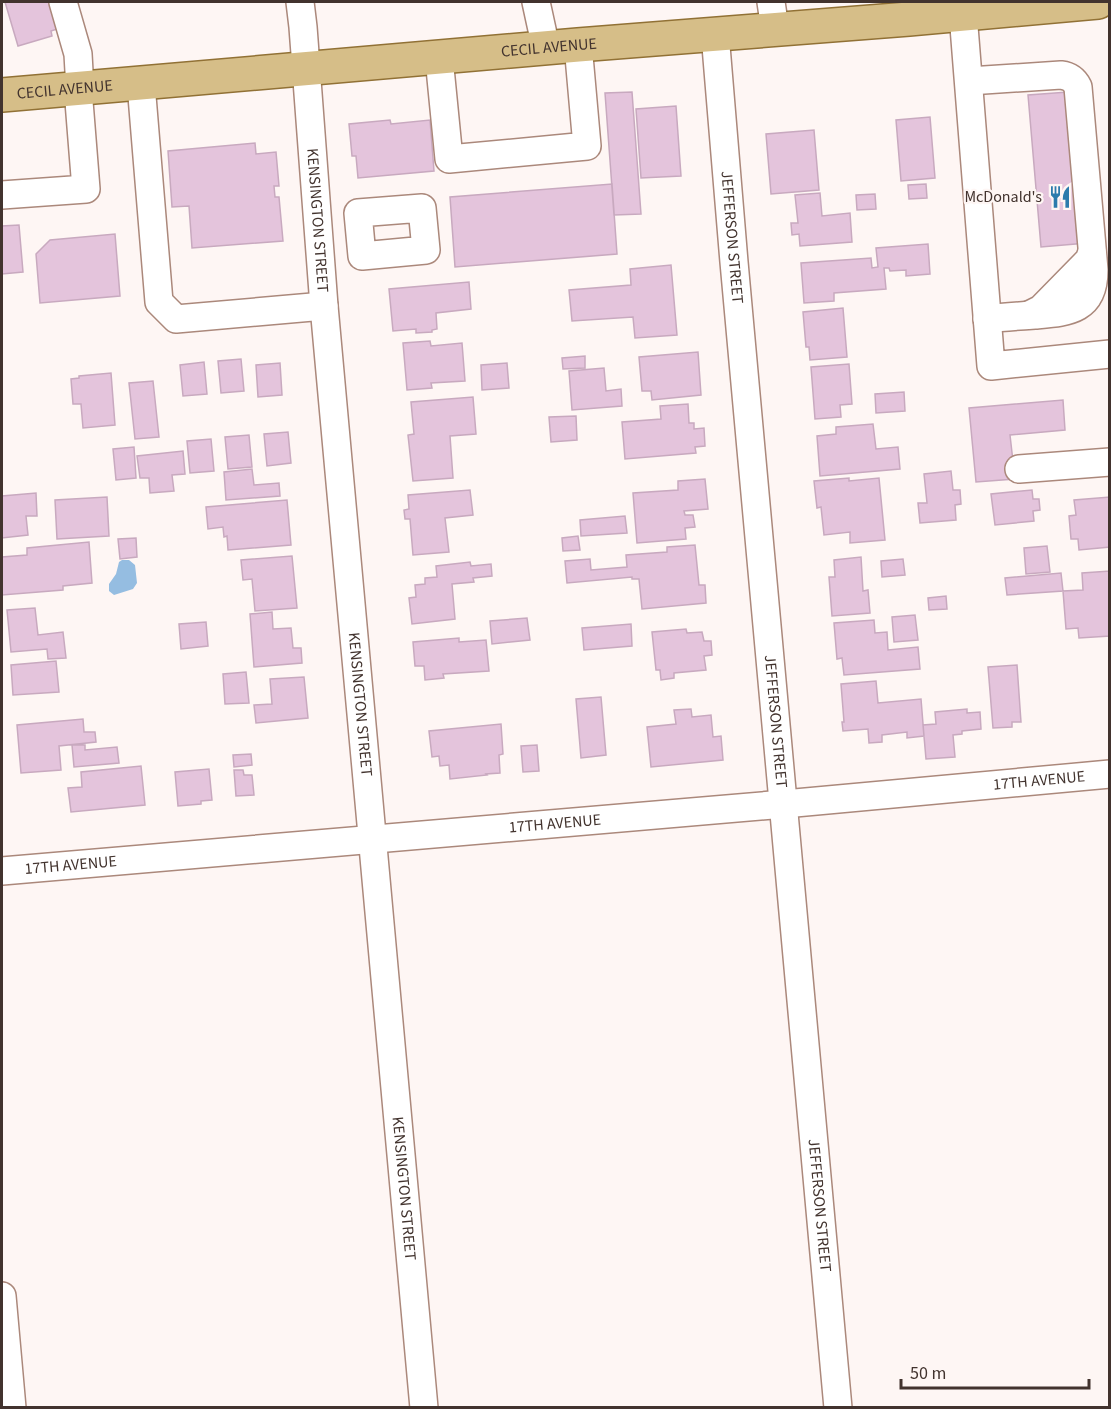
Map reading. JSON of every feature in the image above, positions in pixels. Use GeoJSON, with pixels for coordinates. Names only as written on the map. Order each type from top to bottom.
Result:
{"type":"FeatureCollection","features":[{"type":"Feature","properties":{"kind":"main road","name":"CECIL AVENUE"},"geometry":{"type":"LineString","coordinates":[[2,95],[715,34],[773,15],[908,10],[963,14],[1012,6],[1079,2]]}},
{"type":"Feature","properties":{"kind":"street"},"geometry":{"type":"LineString","coordinates":[[2,195],[86,189],[78,54],[63,2]]}},
{"type":"Feature","properties":{"kind":"street","name":"KENSINGTON STREET"},"geometry":{"type":"LineString","coordinates":[[300,2],[324,306],[424,1407]]}},
{"type":"Feature","properties":{"kind":"street"},"geometry":{"type":"LineString","coordinates":[[440,58],[449,159],[587,146],[562,47],[536,2]]}},
{"type":"Feature","properties":{"kind":"street"},"geometry":{"type":"LineString","coordinates":[[963,14],[992,366],[1110,354]]}},
{"type":"Feature","properties":{"kind":"street","name":"JEFFERSON STREET"},"geometry":{"type":"LineString","coordinates":[[715,34],[838,1407]]}},
{"type":"Feature","properties":{"kind":"street"},"geometry":{"type":"LineString","coordinates":[[969,81],[1061,75],[1075,82],[1078,87],[1094,270],[1093,285],[1088,297],[1082,304],[1070,311],[987,319]]}},
{"type":"Feature","properties":{"kind":"street"},"geometry":{"type":"LineString","coordinates":[[141,84],[159,302],[176,319],[324,306]]}},
{"type":"Feature","properties":{"kind":"street"},"geometry":{"type":"LineString","coordinates":[[320,259],[362,255]]}},
{"type":"Feature","properties":{"kind":"street"},"geometry":{"type":"LineString","coordinates":[[1019,470],[1110,462]]}},
{"type":"Feature","properties":{"kind":"street","name":"17TH AVENUE"},"geometry":{"type":"LineString","coordinates":[[2,870],[1110,774]]}},
{"type":"Feature","properties":{"kind":"street"},"geometry":{"type":"LineString","coordinates":[[2,1296],[12,1407]]}},
{"type":"Feature","properties":{"kind":"water"},"geometry":{"type":"Polygon","coordinates":[[[122,560],[129,560],[135,565],[137,583],[133,589],[114,595],[109,591],[109,584],[122,560]]]}},
{"type":"Feature","properties":{"kind":"building"},"geometry":{"type":"Polygon","coordinates":[[[5,2],[53,2],[60,28],[51,31],[52,36],[18,46],[5,2]]]}},
{"type":"Feature","properties":{"kind":"building"},"geometry":{"type":"Polygon","coordinates":[[[632,92],[641,214],[614,215],[605,93],[632,92]]]}},
{"type":"Feature","properties":{"kind":"building","name":"McDonald's"},"geometry":{"type":"Polygon","coordinates":[[[1068,92],[1087,243],[1041,247],[1028,95],[1068,92]]]}},
{"type":"Feature","properties":{"kind":"building"},"geometry":{"type":"Polygon","coordinates":[[[676,106],[681,176],[641,178],[636,109],[676,106]]]}},
{"type":"Feature","properties":{"kind":"building"},"geometry":{"type":"Polygon","coordinates":[[[930,117],[935,178],[901,181],[896,120],[930,117]]]}},
{"type":"Feature","properties":{"kind":"building"},"geometry":{"type":"Polygon","coordinates":[[[390,120],[391,124],[430,120],[434,171],[358,178],[356,156],[352,156],[349,124],[390,120]]]}},
{"type":"Feature","properties":{"kind":"building"},"geometry":{"type":"Polygon","coordinates":[[[814,130],[819,190],[771,194],[766,134],[814,130]]]}},
{"type":"Feature","properties":{"kind":"building"},"geometry":{"type":"Polygon","coordinates":[[[255,143],[256,154],[276,152],[279,186],[274,186],[275,197],[279,197],[283,241],[192,248],[189,206],[172,207],[168,151],[255,143]]]}},
{"type":"Feature","properties":{"kind":"building"},"geometry":{"type":"Polygon","coordinates":[[[612,184],[617,254],[455,267],[450,197],[612,184]]]}},
{"type":"Feature","properties":{"kind":"building"},"geometry":{"type":"Polygon","coordinates":[[[926,184],[927,198],[909,199],[908,185],[926,184]]]}},
{"type":"Feature","properties":{"kind":"building"},"geometry":{"type":"Polygon","coordinates":[[[820,193],[822,216],[850,213],[852,242],[800,246],[799,234],[792,235],[791,223],[798,223],[795,195],[820,193]]]}},
{"type":"Feature","properties":{"kind":"building"},"geometry":{"type":"Polygon","coordinates":[[[875,194],[876,209],[857,210],[856,195],[875,194]]]}},
{"type":"Feature","properties":{"kind":"building"},"geometry":{"type":"Polygon","coordinates":[[[19,225],[23,272],[2,274],[2,226],[19,225]]]}},
{"type":"Feature","properties":{"kind":"building"},"geometry":{"type":"Polygon","coordinates":[[[115,234],[120,296],[40,303],[36,254],[50,240],[115,234]]]}},
{"type":"Feature","properties":{"kind":"building"},"geometry":{"type":"Polygon","coordinates":[[[928,244],[930,274],[906,276],[906,270],[890,271],[889,268],[884,268],[886,289],[834,293],[834,301],[804,303],[801,263],[871,258],[872,268],[878,267],[876,248],[928,244]]]}},
{"type":"Feature","properties":{"kind":"building"},"geometry":{"type":"Polygon","coordinates":[[[671,265],[677,335],[635,338],[633,317],[572,321],[569,290],[631,285],[630,269],[671,265]]]}},
{"type":"Feature","properties":{"kind":"building"},"geometry":{"type":"Polygon","coordinates":[[[469,282],[471,309],[436,313],[437,329],[432,332],[416,333],[416,329],[393,331],[389,289],[469,282]]]}},
{"type":"Feature","properties":{"kind":"building"},"geometry":{"type":"Polygon","coordinates":[[[843,308],[847,357],[810,360],[809,347],[806,347],[803,312],[843,308]]]}},
{"type":"Feature","properties":{"kind":"building"},"geometry":{"type":"Polygon","coordinates":[[[430,341],[431,346],[462,343],[465,381],[431,383],[432,388],[407,390],[403,343],[430,341]]]}},
{"type":"Feature","properties":{"kind":"building"},"geometry":{"type":"Polygon","coordinates":[[[698,352],[701,395],[652,400],[651,391],[642,391],[639,357],[698,352]]]}},
{"type":"Feature","properties":{"kind":"building"},"geometry":{"type":"Polygon","coordinates":[[[585,356],[585,368],[563,369],[562,358],[585,356]]]}},
{"type":"Feature","properties":{"kind":"building"},"geometry":{"type":"Polygon","coordinates":[[[241,359],[244,391],[221,393],[218,361],[241,359]]]}},
{"type":"Feature","properties":{"kind":"building"},"geometry":{"type":"Polygon","coordinates":[[[204,362],[207,394],[183,396],[180,365],[204,362]]]}},
{"type":"Feature","properties":{"kind":"building"},"geometry":{"type":"Polygon","coordinates":[[[280,363],[282,395],[258,397],[256,365],[280,363]]]}},
{"type":"Feature","properties":{"kind":"building"},"geometry":{"type":"Polygon","coordinates":[[[507,363],[509,388],[482,390],[481,365],[507,363]]]}},
{"type":"Feature","properties":{"kind":"building"},"geometry":{"type":"Polygon","coordinates":[[[849,364],[852,404],[840,405],[841,417],[815,419],[811,367],[849,364]]]}},
{"type":"Feature","properties":{"kind":"building"},"geometry":{"type":"Polygon","coordinates":[[[604,368],[606,391],[621,389],[622,406],[572,410],[569,371],[604,368]]]}},
{"type":"Feature","properties":{"kind":"building"},"geometry":{"type":"Polygon","coordinates":[[[111,373],[115,425],[83,428],[81,404],[73,404],[71,379],[111,373]]]}},
{"type":"Feature","properties":{"kind":"building"},"geometry":{"type":"Polygon","coordinates":[[[153,381],[159,437],[135,439],[129,383],[153,381]]]}},
{"type":"Feature","properties":{"kind":"building"},"geometry":{"type":"Polygon","coordinates":[[[904,392],[905,411],[876,413],[875,394],[904,392]]]}},
{"type":"Feature","properties":{"kind":"building"},"geometry":{"type":"Polygon","coordinates":[[[473,397],[476,434],[450,436],[453,478],[413,481],[408,435],[414,434],[411,402],[473,397]]]}},
{"type":"Feature","properties":{"kind":"building"},"geometry":{"type":"Polygon","coordinates":[[[1063,400],[1065,430],[1010,435],[1015,479],[976,482],[969,408],[1063,400]]]}},
{"type":"Feature","properties":{"kind":"building"},"geometry":{"type":"Polygon","coordinates":[[[688,404],[689,423],[694,423],[694,429],[704,428],[705,446],[695,447],[696,453],[625,459],[622,422],[661,419],[660,406],[688,404]]]}},
{"type":"Feature","properties":{"kind":"building"},"geometry":{"type":"Polygon","coordinates":[[[576,416],[577,440],[551,442],[549,417],[576,416]]]}},
{"type":"Feature","properties":{"kind":"building"},"geometry":{"type":"Polygon","coordinates":[[[873,424],[876,449],[898,447],[900,469],[820,476],[817,436],[836,434],[836,427],[873,424]]]}},
{"type":"Feature","properties":{"kind":"building"},"geometry":{"type":"Polygon","coordinates":[[[288,432],[291,463],[267,466],[264,434],[288,432]]]}},
{"type":"Feature","properties":{"kind":"building"},"geometry":{"type":"Polygon","coordinates":[[[249,435],[252,467],[228,469],[225,437],[249,435]]]}},
{"type":"Feature","properties":{"kind":"building"},"geometry":{"type":"Polygon","coordinates":[[[211,439],[214,471],[190,473],[187,441],[211,439]]]}},
{"type":"Feature","properties":{"kind":"building"},"geometry":{"type":"Polygon","coordinates":[[[134,447],[136,478],[116,480],[113,449],[134,447]]]}},
{"type":"Feature","properties":{"kind":"building"},"geometry":{"type":"Polygon","coordinates":[[[183,451],[185,474],[172,475],[174,491],[150,493],[149,478],[140,478],[137,456],[183,451]]]}},
{"type":"Feature","properties":{"kind":"building"},"geometry":{"type":"Polygon","coordinates":[[[252,469],[254,485],[279,483],[280,496],[226,500],[224,472],[252,469]]]}},
{"type":"Feature","properties":{"kind":"building"},"geometry":{"type":"Polygon","coordinates":[[[951,471],[953,490],[960,490],[961,504],[955,505],[956,520],[920,523],[918,503],[927,503],[924,474],[951,471]]]}},
{"type":"Feature","properties":{"kind":"building"},"geometry":{"type":"Polygon","coordinates":[[[849,478],[849,481],[879,478],[885,540],[850,543],[850,532],[824,535],[821,507],[817,508],[814,481],[849,478]]]}},
{"type":"Feature","properties":{"kind":"building"},"geometry":{"type":"Polygon","coordinates":[[[705,479],[708,509],[684,511],[685,515],[693,515],[695,527],[685,528],[686,539],[637,543],[633,493],[678,490],[678,481],[705,479]]]}},
{"type":"Feature","properties":{"kind":"building"},"geometry":{"type":"Polygon","coordinates":[[[470,490],[473,515],[445,518],[449,552],[413,555],[410,519],[405,519],[404,510],[409,509],[408,495],[470,490]]]}},
{"type":"Feature","properties":{"kind":"building"},"geometry":{"type":"Polygon","coordinates":[[[1032,490],[1033,499],[1039,499],[1040,510],[1033,511],[1034,521],[995,525],[991,494],[1032,490]]]}},
{"type":"Feature","properties":{"kind":"building"},"geometry":{"type":"Polygon","coordinates":[[[36,493],[37,516],[26,516],[28,535],[2,538],[2,496],[36,493]]]}},
{"type":"Feature","properties":{"kind":"building"},"geometry":{"type":"Polygon","coordinates":[[[107,497],[109,536],[57,539],[55,500],[107,497]]]}},
{"type":"Feature","properties":{"kind":"building"},"geometry":{"type":"Polygon","coordinates":[[[1110,497],[1110,547],[1079,550],[1078,539],[1071,539],[1069,516],[1076,515],[1074,500],[1110,497]]]}},
{"type":"Feature","properties":{"kind":"building"},"geometry":{"type":"Polygon","coordinates":[[[287,500],[291,545],[228,550],[227,536],[224,537],[223,527],[208,529],[206,507],[287,500]]]}},
{"type":"Feature","properties":{"kind":"building"},"geometry":{"type":"Polygon","coordinates":[[[625,516],[627,533],[581,536],[580,520],[625,516]]]}},
{"type":"Feature","properties":{"kind":"building"},"geometry":{"type":"Polygon","coordinates":[[[578,536],[580,550],[563,551],[562,538],[578,536]]]}},
{"type":"Feature","properties":{"kind":"building"},"geometry":{"type":"Polygon","coordinates":[[[136,538],[137,557],[120,559],[118,539],[136,538]]]}},
{"type":"Feature","properties":{"kind":"building"},"geometry":{"type":"Polygon","coordinates":[[[89,542],[92,583],[63,586],[63,590],[2,595],[2,557],[27,555],[27,548],[89,542]]]}},
{"type":"Feature","properties":{"kind":"building"},"geometry":{"type":"Polygon","coordinates":[[[695,545],[699,585],[705,585],[706,603],[642,609],[639,579],[632,579],[632,577],[567,583],[565,561],[590,559],[591,570],[627,567],[626,555],[667,552],[667,547],[695,545]]]}},
{"type":"Feature","properties":{"kind":"building"},"geometry":{"type":"Polygon","coordinates":[[[1047,546],[1050,572],[1026,574],[1024,548],[1047,546]]]}},
{"type":"Feature","properties":{"kind":"building"},"geometry":{"type":"Polygon","coordinates":[[[292,556],[297,608],[255,611],[252,579],[243,580],[241,560],[292,556]]]}},
{"type":"Feature","properties":{"kind":"building"},"geometry":{"type":"Polygon","coordinates":[[[861,557],[863,591],[868,590],[870,613],[832,616],[829,577],[835,577],[834,560],[861,557]]]}},
{"type":"Feature","properties":{"kind":"building"},"geometry":{"type":"Polygon","coordinates":[[[903,559],[905,575],[882,577],[881,561],[903,559]]]}},
{"type":"Feature","properties":{"kind":"building"},"geometry":{"type":"Polygon","coordinates":[[[470,562],[471,566],[491,564],[492,576],[473,578],[474,582],[452,584],[455,619],[412,624],[409,598],[416,597],[415,585],[425,584],[425,578],[437,577],[436,566],[470,562]]]}},
{"type":"Feature","properties":{"kind":"building"},"geometry":{"type":"Polygon","coordinates":[[[1110,571],[1110,636],[1079,638],[1078,628],[1066,629],[1063,591],[1083,590],[1082,573],[1110,571]]]}},
{"type":"Feature","properties":{"kind":"building"},"geometry":{"type":"Polygon","coordinates":[[[1061,573],[1063,591],[1007,595],[1005,578],[1061,573]]]}},
{"type":"Feature","properties":{"kind":"building"},"geometry":{"type":"Polygon","coordinates":[[[946,596],[947,609],[929,610],[928,598],[946,596]]]}},
{"type":"Feature","properties":{"kind":"building"},"geometry":{"type":"Polygon","coordinates":[[[35,608],[38,635],[63,632],[66,658],[48,659],[47,649],[11,652],[7,610],[35,608]]]}},
{"type":"Feature","properties":{"kind":"building"},"geometry":{"type":"Polygon","coordinates":[[[272,612],[273,629],[291,628],[293,648],[301,648],[302,663],[254,667],[250,614],[272,612]]]}},
{"type":"Feature","properties":{"kind":"building"},"geometry":{"type":"Polygon","coordinates":[[[915,615],[918,640],[894,642],[892,617],[915,615]]]}},
{"type":"Feature","properties":{"kind":"building"},"geometry":{"type":"Polygon","coordinates":[[[527,618],[530,640],[492,644],[490,621],[527,618]]]}},
{"type":"Feature","properties":{"kind":"building"},"geometry":{"type":"Polygon","coordinates":[[[874,620],[875,633],[887,632],[888,650],[918,647],[920,669],[844,675],[842,658],[837,659],[834,623],[874,620]]]}},
{"type":"Feature","properties":{"kind":"building"},"geometry":{"type":"Polygon","coordinates":[[[206,622],[208,646],[181,649],[179,624],[206,622]]]}},
{"type":"Feature","properties":{"kind":"building"},"geometry":{"type":"Polygon","coordinates":[[[631,624],[632,646],[584,650],[582,628],[631,624]]]}},
{"type":"Feature","properties":{"kind":"building"},"geometry":{"type":"Polygon","coordinates":[[[686,629],[687,633],[702,632],[704,641],[711,641],[712,655],[704,656],[706,670],[674,673],[674,678],[661,680],[660,670],[656,670],[652,632],[686,629]]]}},
{"type":"Feature","properties":{"kind":"building"},"geometry":{"type":"Polygon","coordinates":[[[459,638],[459,642],[486,640],[489,671],[443,674],[444,678],[425,680],[424,666],[415,666],[413,642],[459,638]]]}},
{"type":"Feature","properties":{"kind":"building"},"geometry":{"type":"Polygon","coordinates":[[[56,661],[59,692],[13,695],[11,665],[56,661]]]}},
{"type":"Feature","properties":{"kind":"building"},"geometry":{"type":"Polygon","coordinates":[[[1017,665],[1021,722],[1012,722],[1012,727],[993,728],[988,667],[1017,665]]]}},
{"type":"Feature","properties":{"kind":"building"},"geometry":{"type":"Polygon","coordinates":[[[246,672],[249,703],[225,704],[223,674],[246,672]]]}},
{"type":"Feature","properties":{"kind":"building"},"geometry":{"type":"Polygon","coordinates":[[[304,677],[308,718],[256,723],[254,705],[272,704],[270,679],[304,677]]]}},
{"type":"Feature","properties":{"kind":"building"},"geometry":{"type":"Polygon","coordinates":[[[876,681],[878,703],[921,699],[924,736],[907,738],[907,732],[882,735],[882,742],[869,743],[868,729],[843,731],[841,684],[876,681]]]}},
{"type":"Feature","properties":{"kind":"building"},"geometry":{"type":"Polygon","coordinates":[[[601,697],[606,755],[581,758],[576,699],[601,697]]]}},
{"type":"Feature","properties":{"kind":"building"},"geometry":{"type":"Polygon","coordinates":[[[691,709],[692,717],[711,715],[713,737],[721,736],[723,760],[651,767],[647,727],[676,724],[674,710],[691,709]]]}},
{"type":"Feature","properties":{"kind":"building"},"geometry":{"type":"Polygon","coordinates":[[[967,709],[967,713],[980,712],[981,729],[962,731],[962,734],[953,735],[955,757],[926,759],[923,725],[936,724],[935,712],[967,709]]]}},
{"type":"Feature","properties":{"kind":"building"},"geometry":{"type":"Polygon","coordinates":[[[83,719],[84,732],[95,732],[96,742],[59,746],[61,770],[21,773],[17,725],[83,719]]]}},
{"type":"Feature","properties":{"kind":"building"},"geometry":{"type":"Polygon","coordinates":[[[501,724],[503,754],[499,755],[500,773],[450,779],[449,765],[440,766],[439,756],[432,757],[429,731],[501,724]]]}},
{"type":"Feature","properties":{"kind":"building"},"geometry":{"type":"Polygon","coordinates":[[[72,745],[85,745],[85,750],[117,747],[119,763],[74,767],[72,745]]]}},
{"type":"Feature","properties":{"kind":"building"},"geometry":{"type":"Polygon","coordinates":[[[537,745],[539,771],[523,772],[521,746],[537,745]]]}},
{"type":"Feature","properties":{"kind":"building"},"geometry":{"type":"Polygon","coordinates":[[[251,754],[252,765],[234,767],[233,755],[251,754]]]}},
{"type":"Feature","properties":{"kind":"building"},"geometry":{"type":"Polygon","coordinates":[[[141,766],[145,805],[71,812],[68,788],[82,787],[81,772],[141,766]]]}},
{"type":"Feature","properties":{"kind":"building"},"geometry":{"type":"Polygon","coordinates":[[[209,769],[212,800],[201,801],[201,804],[178,806],[175,772],[209,769]]]}},
{"type":"Feature","properties":{"kind":"building"},"geometry":{"type":"Polygon","coordinates":[[[234,770],[243,770],[244,775],[252,775],[254,795],[236,796],[234,770]]]}},
{"type":"Feature","properties":{"kind":"place","name":"McDonald's"},"geometry":{"type":"Point","coordinates":[1060,197]}}]}
